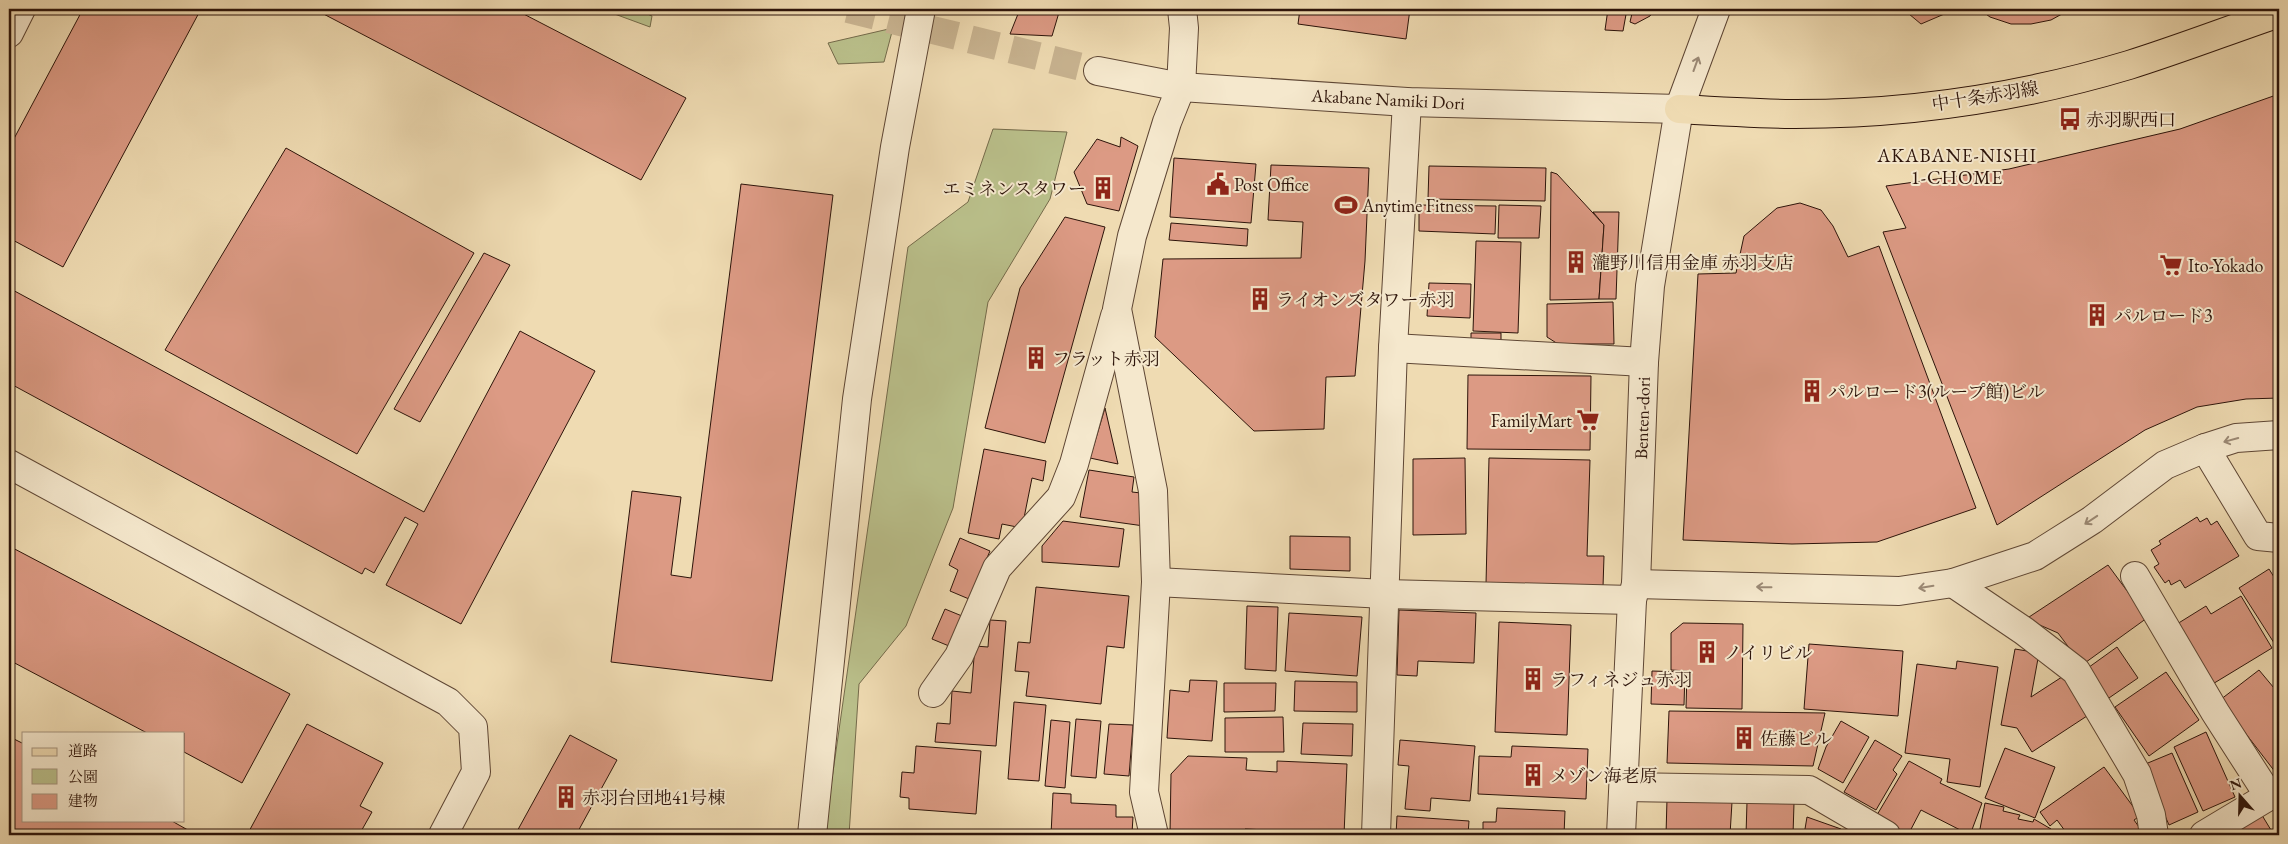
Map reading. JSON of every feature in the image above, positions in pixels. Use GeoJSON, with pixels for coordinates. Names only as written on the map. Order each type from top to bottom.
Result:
{"type":"FeatureCollection","features":[{"type":"Feature","properties":{"kind":"main road","name":"中十条赤羽線"},"geometry":{"type":"LineString","coordinates":[[1679,109],[1786,114],[1831,113],[1923,106],[1977,98],[2061,82],[2129,65],[2279,13]]}},
{"type":"Feature","properties":{"kind":"street"},"geometry":{"type":"LineString","coordinates":[[9,33],[21,9]]}},
{"type":"Feature","properties":{"kind":"street"},"geometry":{"type":"LineString","coordinates":[[812,835],[857,399],[894,147],[921,9]]}},
{"type":"Feature","properties":{"kind":"street"},"geometry":{"type":"LineString","coordinates":[[933,693],[959,656],[997,568],[1061,497],[1074,464],[1117,309],[1132,236],[1167,122],[1181,87],[1184,28],[1182,9]]}},
{"type":"Feature","properties":{"kind":"street","name":"Benten-dori"},"geometry":{"type":"LineString","coordinates":[[1621,835],[1644,362],[1650,286],[1679,109],[1716,9]]}},
{"type":"Feature","properties":{"kind":"street","name":"Akabane Namiki Dori"},"geometry":{"type":"LineString","coordinates":[[1098,71],[1181,87],[1407,102],[1679,109]]}},
{"type":"Feature","properties":{"kind":"street"},"geometry":{"type":"LineString","coordinates":[[1376,835],[1393,348],[1407,102]]}},
{"type":"Feature","properties":{"kind":"street"},"geometry":{"type":"LineString","coordinates":[[1117,309],[1153,491],[1156,582],[1144,792],[1154,835]]}},
{"type":"Feature","properties":{"kind":"street"},"geometry":{"type":"LineString","coordinates":[[1393,348],[1644,362]]}},
{"type":"Feature","properties":{"kind":"street"},"geometry":{"type":"LineString","coordinates":[[1156,582],[1385,594],[1898,591],[1953,583],[2035,556],[2092,520],[2165,465],[2205,448],[2236,438],[2279,435]]}},
{"type":"Feature","properties":{"kind":"street"},"geometry":{"type":"LineString","coordinates":[[2205,448],[2258,536],[2279,538]]}},
{"type":"Feature","properties":{"kind":"street"},"geometry":{"type":"LineString","coordinates":[[9,464],[448,702],[473,727],[476,772],[442,835]]}},
{"type":"Feature","properties":{"kind":"street"},"geometry":{"type":"LineString","coordinates":[[2135,576],[2215,712],[2270,796],[2204,835]]}},
{"type":"Feature","properties":{"kind":"street"},"geometry":{"type":"LineString","coordinates":[[1953,583],[2024,631],[2076,672],[2138,774],[2151,815],[2154,835]]}},
{"type":"Feature","properties":{"kind":"street"},"geometry":{"type":"LineString","coordinates":[[1624,786],[1808,790],[1886,835]]}},
{"type":"Feature","properties":{"kind":"green space"},"geometry":{"type":"Polygon","coordinates":[[[601,9],[636,9],[652,16],[650,27],[601,9]]]}},
{"type":"Feature","properties":{"kind":"green space"},"geometry":{"type":"Polygon","coordinates":[[[893,28],[884,62],[838,64],[828,43],[893,28]]]}},
{"type":"Feature","properties":{"kind":"green space"},"geometry":{"type":"Polygon","coordinates":[[[993,129],[1067,132],[1050,199],[988,302],[953,508],[906,626],[859,684],[849,835],[824,835],[908,247],[968,202],[993,129]]]}},
{"type":"Feature","properties":{"kind":"building"},"geometry":{"type":"Polygon","coordinates":[[[83,9],[201,9],[63,267],[9,238],[9,148],[83,9]]]}},
{"type":"Feature","properties":{"kind":"building"},"geometry":{"type":"Polygon","coordinates":[[[314,9],[514,9],[686,98],[641,180],[314,9]]]}},
{"type":"Feature","properties":{"kind":"building"},"geometry":{"type":"Polygon","coordinates":[[[1020,9],[1060,9],[1052,36],[1010,34],[1020,9]]]}},
{"type":"Feature","properties":{"kind":"building"},"geometry":{"type":"Polygon","coordinates":[[[1300,9],[1410,9],[1406,39],[1298,24],[1300,9]]]}},
{"type":"Feature","properties":{"kind":"building"},"geometry":{"type":"Polygon","coordinates":[[[1608,9],[1627,9],[1623,31],[1605,30],[1608,9]]]}},
{"type":"Feature","properties":{"kind":"building"},"geometry":{"type":"Polygon","coordinates":[[[1633,9],[1654,9],[1650,16],[1635,24],[1630,22],[1633,9]]]}},
{"type":"Feature","properties":{"kind":"building"},"geometry":{"type":"Polygon","coordinates":[[[1903,9],[1956,9],[1921,24],[1903,9]]]}},
{"type":"Feature","properties":{"kind":"building"},"geometry":{"type":"Polygon","coordinates":[[[1979,9],[2071,9],[2051,20],[2031,24],[2011,24],[1990,17],[1979,9]]]}},
{"type":"Feature","properties":{"kind":"building","name":"パルロード3"},"geometry":{"type":"Polygon","coordinates":[[[2279,94],[2279,398],[2246,399],[2197,407],[2145,430],[1997,525],[1883,232],[1906,228],[1886,186],[2009,169],[2180,129],[2279,94]]]}},
{"type":"Feature","properties":{"kind":"building","name":"エミネンスタワー"},"geometry":{"type":"Polygon","coordinates":[[[1121,137],[1138,146],[1119,211],[1087,204],[1074,172],[1097,139],[1120,147],[1121,137]]]}},
{"type":"Feature","properties":{"kind":"building"},"geometry":{"type":"Polygon","coordinates":[[[286,148],[474,253],[357,454],[165,350],[286,148]]]}},
{"type":"Feature","properties":{"kind":"building"},"geometry":{"type":"Polygon","coordinates":[[[1174,158],[1256,164],[1251,223],[1170,217],[1174,158]]]}},
{"type":"Feature","properties":{"kind":"building","name":"ライオンズタワー赤羽"},"geometry":{"type":"Polygon","coordinates":[[[1271,165],[1369,168],[1365,261],[1355,376],[1326,377],[1324,429],[1254,431],[1155,337],[1163,259],[1301,258],[1303,222],[1268,220],[1271,165]]]}},
{"type":"Feature","properties":{"kind":"building"},"geometry":{"type":"Polygon","coordinates":[[[1429,166],[1546,168],[1545,201],[1428,199],[1429,166]]]}},
{"type":"Feature","properties":{"kind":"building","name":"瀧野川信用金庫 赤羽支店"},"geometry":{"type":"Polygon","coordinates":[[[1551,172],[1557,174],[1604,225],[1599,299],[1550,300],[1551,172]]]}},
{"type":"Feature","properties":{"kind":"building"},"geometry":{"type":"Polygon","coordinates":[[[741,184],[833,195],[772,681],[611,662],[632,491],[681,497],[671,575],[691,578],[741,184]]]}},
{"type":"Feature","properties":{"kind":"building","name":"パルロード3(ループ館)ビル"},"geometry":{"type":"Polygon","coordinates":[[[1800,203],[1821,210],[1833,226],[1848,257],[1879,246],[1976,508],[1877,542],[1792,544],[1683,540],[1698,274],[1736,273],[1744,236],[1777,208],[1800,203]]]}},
{"type":"Feature","properties":{"kind":"building"},"geometry":{"type":"Polygon","coordinates":[[[1419,205],[1496,206],[1495,234],[1419,231],[1419,205]]]}},
{"type":"Feature","properties":{"kind":"building"},"geometry":{"type":"Polygon","coordinates":[[[1499,205],[1541,206],[1539,238],[1498,238],[1499,205]]]}},
{"type":"Feature","properties":{"kind":"building","name":"瀧野川信用金庫 赤羽支店"},"geometry":{"type":"Polygon","coordinates":[[[1593,212],[1619,212],[1616,299],[1599,299],[1604,225],[1593,212]]]}},
{"type":"Feature","properties":{"kind":"building","name":"フラット赤羽"},"geometry":{"type":"Polygon","coordinates":[[[1065,217],[1105,227],[1045,443],[985,428],[1020,288],[1065,217]]]}},
{"type":"Feature","properties":{"kind":"building"},"geometry":{"type":"Polygon","coordinates":[[[1171,223],[1248,229],[1247,246],[1169,240],[1171,223]]]}},
{"type":"Feature","properties":{"kind":"building"},"geometry":{"type":"Polygon","coordinates":[[[1476,241],[1521,242],[1518,333],[1473,331],[1476,241]]]}},
{"type":"Feature","properties":{"kind":"building"},"geometry":{"type":"Polygon","coordinates":[[[484,253],[510,265],[420,422],[394,409],[484,253]]]}},
{"type":"Feature","properties":{"kind":"building"},"geometry":{"type":"Polygon","coordinates":[[[1429,283],[1471,284],[1470,318],[1427,316],[1429,283]]]}},
{"type":"Feature","properties":{"kind":"building"},"geometry":{"type":"Polygon","coordinates":[[[9,288],[424,512],[520,331],[595,371],[461,624],[386,585],[418,524],[405,517],[374,573],[365,568],[362,574],[9,383],[9,288]]]}},
{"type":"Feature","properties":{"kind":"building"},"geometry":{"type":"Polygon","coordinates":[[[1613,302],[1614,344],[1558,344],[1547,337],[1547,304],[1613,302]]]}},
{"type":"Feature","properties":{"kind":"building"},"geometry":{"type":"Polygon","coordinates":[[[1471,333],[1501,333],[1501,343],[1471,342],[1471,333]]]}},
{"type":"Feature","properties":{"kind":"building"},"geometry":{"type":"Polygon","coordinates":[[[1468,375],[1591,376],[1590,450],[1467,449],[1468,375]]]}},
{"type":"Feature","properties":{"kind":"building"},"geometry":{"type":"Polygon","coordinates":[[[1105,408],[1118,464],[1090,458],[1105,408]]]}},
{"type":"Feature","properties":{"kind":"building"},"geometry":{"type":"Polygon","coordinates":[[[984,449],[1046,461],[1043,481],[1032,478],[1022,528],[1002,524],[999,539],[968,533],[984,449]]]}},
{"type":"Feature","properties":{"kind":"building"},"geometry":{"type":"Polygon","coordinates":[[[1465,458],[1466,534],[1413,535],[1413,459],[1465,458]]]}},
{"type":"Feature","properties":{"kind":"building"},"geometry":{"type":"Polygon","coordinates":[[[1489,458],[1590,460],[1587,556],[1604,556],[1603,587],[1486,584],[1489,458]]]}},
{"type":"Feature","properties":{"kind":"building"},"geometry":{"type":"Polygon","coordinates":[[[1089,470],[1134,477],[1132,492],[1141,493],[1144,526],[1080,517],[1089,470]]]}},
{"type":"Feature","properties":{"kind":"building"},"geometry":{"type":"Polygon","coordinates":[[[2197,517],[2200,522],[2207,518],[2211,525],[2217,521],[2239,556],[2185,588],[2180,580],[2171,585],[2169,580],[2165,583],[2154,567],[2159,564],[2151,550],[2161,544],[2159,541],[2197,517]]]}},
{"type":"Feature","properties":{"kind":"building"},"geometry":{"type":"Polygon","coordinates":[[[1063,521],[1124,529],[1119,567],[1042,562],[1042,546],[1063,521]]]}},
{"type":"Feature","properties":{"kind":"building"},"geometry":{"type":"Polygon","coordinates":[[[1290,536],[1350,537],[1350,571],[1290,569],[1290,536]]]}},
{"type":"Feature","properties":{"kind":"building"},"geometry":{"type":"Polygon","coordinates":[[[960,538],[990,551],[969,599],[950,591],[958,570],[949,565],[960,538]]]}},
{"type":"Feature","properties":{"kind":"building"},"geometry":{"type":"Polygon","coordinates":[[[9,546],[290,694],[242,783],[185,753],[185,732],[145,732],[9,660],[9,546]]]}},
{"type":"Feature","properties":{"kind":"building"},"geometry":{"type":"Polygon","coordinates":[[[2108,565],[2147,618],[2082,665],[2058,633],[2026,619],[2108,565]]]}},
{"type":"Feature","properties":{"kind":"building"},"geometry":{"type":"Polygon","coordinates":[[[2269,569],[2279,585],[2279,644],[2276,646],[2239,588],[2269,569]]]}},
{"type":"Feature","properties":{"kind":"building"},"geometry":{"type":"Polygon","coordinates":[[[1036,587],[1129,596],[1124,648],[1107,646],[1101,704],[1026,696],[1029,672],[1015,671],[1018,642],[1030,643],[1036,587]]]}},
{"type":"Feature","properties":{"kind":"building"},"geometry":{"type":"Polygon","coordinates":[[[2241,596],[2272,648],[2211,685],[2177,624],[2206,606],[2211,614],[2241,596]]]}},
{"type":"Feature","properties":{"kind":"building"},"geometry":{"type":"Polygon","coordinates":[[[1247,606],[1278,607],[1276,671],[1245,669],[1247,606]]]}},
{"type":"Feature","properties":{"kind":"building"},"geometry":{"type":"Polygon","coordinates":[[[945,609],[962,616],[949,646],[932,639],[945,609]]]}},
{"type":"Feature","properties":{"kind":"building"},"geometry":{"type":"Polygon","coordinates":[[[1399,610],[1476,613],[1474,663],[1418,661],[1417,676],[1397,675],[1399,610]]]}},
{"type":"Feature","properties":{"kind":"building"},"geometry":{"type":"Polygon","coordinates":[[[1289,613],[1362,617],[1357,676],[1285,671],[1289,613]]]}},
{"type":"Feature","properties":{"kind":"building"},"geometry":{"type":"Polygon","coordinates":[[[990,620],[1006,621],[996,746],[935,742],[937,723],[950,724],[952,691],[971,693],[975,646],[988,647],[990,620]]]}},
{"type":"Feature","properties":{"kind":"building","name":"ラフィネジュ赤羽"},"geometry":{"type":"Polygon","coordinates":[[[1499,622],[1571,625],[1567,735],[1495,732],[1499,622]]]}},
{"type":"Feature","properties":{"kind":"building","name":"ノイリビル"},"geometry":{"type":"Polygon","coordinates":[[[1683,623],[1743,624],[1742,709],[1686,708],[1687,671],[1671,670],[1671,633],[1683,623]]]}},
{"type":"Feature","properties":{"kind":"building"},"geometry":{"type":"Polygon","coordinates":[[[1809,644],[1903,651],[1898,716],[1804,709],[1809,644]]]}},
{"type":"Feature","properties":{"kind":"building"},"geometry":{"type":"Polygon","coordinates":[[[2117,647],[2138,678],[2106,700],[2085,670],[2117,647]]]}},
{"type":"Feature","properties":{"kind":"building"},"geometry":{"type":"Polygon","coordinates":[[[2015,649],[2039,653],[2031,697],[2065,675],[2090,714],[2032,752],[2017,728],[2001,725],[2015,649]]]}},
{"type":"Feature","properties":{"kind":"building"},"geometry":{"type":"Polygon","coordinates":[[[1957,661],[1998,667],[1980,787],[1947,782],[1950,759],[1905,753],[1917,664],[1956,669],[1957,661]]]}},
{"type":"Feature","properties":{"kind":"building"},"geometry":{"type":"Polygon","coordinates":[[[2259,670],[2274,688],[2279,684],[2279,777],[2220,700],[2259,670]]]}},
{"type":"Feature","properties":{"kind":"building"},"geometry":{"type":"Polygon","coordinates":[[[1652,671],[1685,672],[1684,705],[1651,704],[1652,671]]]}},
{"type":"Feature","properties":{"kind":"building"},"geometry":{"type":"Polygon","coordinates":[[[2166,672],[2199,720],[2149,756],[2115,707],[2166,672]]]}},
{"type":"Feature","properties":{"kind":"building"},"geometry":{"type":"Polygon","coordinates":[[[1190,680],[1217,681],[1212,741],[1167,738],[1170,690],[1189,692],[1190,680]]]}},
{"type":"Feature","properties":{"kind":"building"},"geometry":{"type":"Polygon","coordinates":[[[1295,681],[1357,682],[1357,712],[1294,711],[1295,681]]]}},
{"type":"Feature","properties":{"kind":"building"},"geometry":{"type":"Polygon","coordinates":[[[1224,683],[1276,683],[1275,711],[1224,712],[1224,683]]]}},
{"type":"Feature","properties":{"kind":"building"},"geometry":{"type":"Polygon","coordinates":[[[1014,702],[1046,705],[1039,781],[1008,779],[1014,702]]]}},
{"type":"Feature","properties":{"kind":"building","name":"佐藤ビル"},"geometry":{"type":"Polygon","coordinates":[[[1669,711],[1825,713],[1813,766],[1667,763],[1669,711]]]}},
{"type":"Feature","properties":{"kind":"building"},"geometry":{"type":"Polygon","coordinates":[[[1283,717],[1284,752],[1225,752],[1225,718],[1283,717]]]}},
{"type":"Feature","properties":{"kind":"building"},"geometry":{"type":"Polygon","coordinates":[[[1076,719],[1101,721],[1096,778],[1071,776],[1076,719]]]}},
{"type":"Feature","properties":{"kind":"building"},"geometry":{"type":"Polygon","coordinates":[[[1051,720],[1070,722],[1065,788],[1045,786],[1051,720]]]}},
{"type":"Feature","properties":{"kind":"building"},"geometry":{"type":"Polygon","coordinates":[[[1841,721],[1869,737],[1843,783],[1818,769],[1826,747],[1841,721]]]}},
{"type":"Feature","properties":{"kind":"building"},"geometry":{"type":"Polygon","coordinates":[[[1303,723],[1353,724],[1352,756],[1301,754],[1303,723]]]}},
{"type":"Feature","properties":{"kind":"building"},"geometry":{"type":"Polygon","coordinates":[[[307,724],[383,763],[360,806],[372,812],[359,835],[247,835],[307,724]]]}},
{"type":"Feature","properties":{"kind":"building"},"geometry":{"type":"Polygon","coordinates":[[[1109,724],[1133,725],[1129,776],[1104,774],[1109,724]]]}},
{"type":"Feature","properties":{"kind":"building"},"geometry":{"type":"Polygon","coordinates":[[[2206,732],[2235,797],[2203,811],[2174,747],[2206,732]]]}},
{"type":"Feature","properties":{"kind":"building","name":"赤羽台団地41号棟"},"geometry":{"type":"Polygon","coordinates":[[[570,735],[617,760],[576,835],[515,835],[570,735]]]}},
{"type":"Feature","properties":{"kind":"building"},"geometry":{"type":"Polygon","coordinates":[[[12,738],[22,743],[22,822],[174,822],[195,834],[9,835],[9,744],[12,738]]]}},
{"type":"Feature","properties":{"kind":"building"},"geometry":{"type":"Polygon","coordinates":[[[1400,740],[1475,746],[1470,801],[1431,798],[1430,811],[1405,809],[1409,766],[1398,765],[1400,740]]]}},
{"type":"Feature","properties":{"kind":"building"},"geometry":{"type":"Polygon","coordinates":[[[1875,740],[1902,756],[1893,770],[1897,774],[1876,810],[1844,792],[1875,740]]]}},
{"type":"Feature","properties":{"kind":"building"},"geometry":{"type":"Polygon","coordinates":[[[916,746],[981,751],[976,814],[909,809],[909,798],[900,797],[902,772],[914,773],[916,746]]]}},
{"type":"Feature","properties":{"kind":"building","name":"メゾン海老原"},"geometry":{"type":"Polygon","coordinates":[[[1512,746],[1588,749],[1586,799],[1478,794],[1479,756],[1511,757],[1512,746]]]}},
{"type":"Feature","properties":{"kind":"building"},"geometry":{"type":"Polygon","coordinates":[[[2005,748],[2055,767],[2035,818],[1985,798],[2005,748]]]}},
{"type":"Feature","properties":{"kind":"building"},"geometry":{"type":"Polygon","coordinates":[[[2172,753],[2198,812],[2169,825],[2143,765],[2172,753]]]}},
{"type":"Feature","properties":{"kind":"building"},"geometry":{"type":"Polygon","coordinates":[[[1188,756],[1247,758],[1246,770],[1277,772],[1277,761],[1347,764],[1344,835],[1268,835],[1268,830],[1245,829],[1244,835],[1170,835],[1171,774],[1188,756]]]}},
{"type":"Feature","properties":{"kind":"building"},"geometry":{"type":"Polygon","coordinates":[[[1909,761],[1942,779],[1940,783],[1982,803],[1970,835],[1921,810],[1908,835],[1874,820],[1909,761]]]}},
{"type":"Feature","properties":{"kind":"building"},"geometry":{"type":"Polygon","coordinates":[[[2104,767],[2140,816],[2134,820],[2144,834],[2068,835],[2057,820],[2050,826],[2040,812],[2104,767]]]}},
{"type":"Feature","properties":{"kind":"building"},"geometry":{"type":"Polygon","coordinates":[[[1053,793],[1071,794],[1071,803],[1116,805],[1116,817],[1133,817],[1132,833],[1108,832],[1108,835],[1051,835],[1053,793]]]}},
{"type":"Feature","properties":{"kind":"building"},"geometry":{"type":"Polygon","coordinates":[[[1667,799],[1732,802],[1730,835],[1666,835],[1667,799]]]}},
{"type":"Feature","properties":{"kind":"building"},"geometry":{"type":"Polygon","coordinates":[[[1747,802],[1794,803],[1793,835],[1746,835],[1747,802]]]}},
{"type":"Feature","properties":{"kind":"building"},"geometry":{"type":"Polygon","coordinates":[[[1985,803],[2004,807],[2003,811],[2020,815],[2018,819],[2033,822],[2034,819],[2051,829],[2050,831],[2063,832],[2065,835],[1979,834],[1985,803]]]}},
{"type":"Feature","properties":{"kind":"building"},"geometry":{"type":"Polygon","coordinates":[[[2257,807],[2274,835],[2212,835],[2257,807]]]}},
{"type":"Feature","properties":{"kind":"building"},"geometry":{"type":"Polygon","coordinates":[[[1497,808],[1565,811],[1564,835],[1483,835],[1483,822],[1496,822],[1497,808]]]}},
{"type":"Feature","properties":{"kind":"building"},"geometry":{"type":"Polygon","coordinates":[[[1397,816],[1469,821],[1468,835],[1396,835],[1397,816]]]}},
{"type":"Feature","properties":{"kind":"building"},"geometry":{"type":"Polygon","coordinates":[[[1807,817],[1841,829],[1839,835],[1804,835],[1807,817]]]}},
{"type":"Feature","properties":{"kind":"tunnel"},"geometry":{"type":"LineString","coordinates":[[848,9],[1098,71]]}},
{"type":"Feature","properties":{"kind":"place","name":"赤羽駅西口"},"geometry":{"type":"Point","coordinates":[2070,119]}},
{"type":"Feature","properties":{"kind":"place","name":"Post Office"},"geometry":{"type":"Point","coordinates":[1218,184]}},
{"type":"Feature","properties":{"kind":"place","name":"エミネンスタワー"},"geometry":{"type":"Point","coordinates":[1103,188]}},
{"type":"Feature","properties":{"kind":"place","name":"Anytime Fitness"},"geometry":{"type":"Point","coordinates":[1346,205]}},
{"type":"Feature","properties":{"kind":"place","name":"瀧野川信用金庫 赤羽支店"},"geometry":{"type":"Point","coordinates":[1576,262]}},
{"type":"Feature","properties":{"kind":"place","name":"Ito-Yokado"},"geometry":{"type":"Point","coordinates":[2171,265]}},
{"type":"Feature","properties":{"kind":"place","name":"ライオンズタワー赤羽"},"geometry":{"type":"Point","coordinates":[1260,299]}},
{"type":"Feature","properties":{"kind":"place","name":"パルロード3"},"geometry":{"type":"Point","coordinates":[2097,315]}},
{"type":"Feature","properties":{"kind":"place","name":"フラット赤羽"},"geometry":{"type":"Point","coordinates":[1036,358]}},
{"type":"Feature","properties":{"kind":"place","name":"パルロード3(ループ館)ビル"},"geometry":{"type":"Point","coordinates":[1812,391]}},
{"type":"Feature","properties":{"kind":"place","name":"FamilyMart"},"geometry":{"type":"Point","coordinates":[1588,420]}},
{"type":"Feature","properties":{"kind":"place","name":"ノイリビル"},"geometry":{"type":"Point","coordinates":[1707,652]}},
{"type":"Feature","properties":{"kind":"place","name":"ラフィネジュ赤羽"},"geometry":{"type":"Point","coordinates":[1533,679]}},
{"type":"Feature","properties":{"kind":"place","name":"佐藤ビル"},"geometry":{"type":"Point","coordinates":[1744,738]}},
{"type":"Feature","properties":{"kind":"place","name":"メゾン海老原"},"geometry":{"type":"Point","coordinates":[1533,775]}},
{"type":"Feature","properties":{"kind":"place","name":"赤羽台団地41号棟"},"geometry":{"type":"Point","coordinates":[566,797]}},
{"type":"Feature","properties":{"kind":"district","name":"AKABANE-NISHI 1-CHOME"},"geometry":{"type":"Point","coordinates":[1957,166]}}]}
